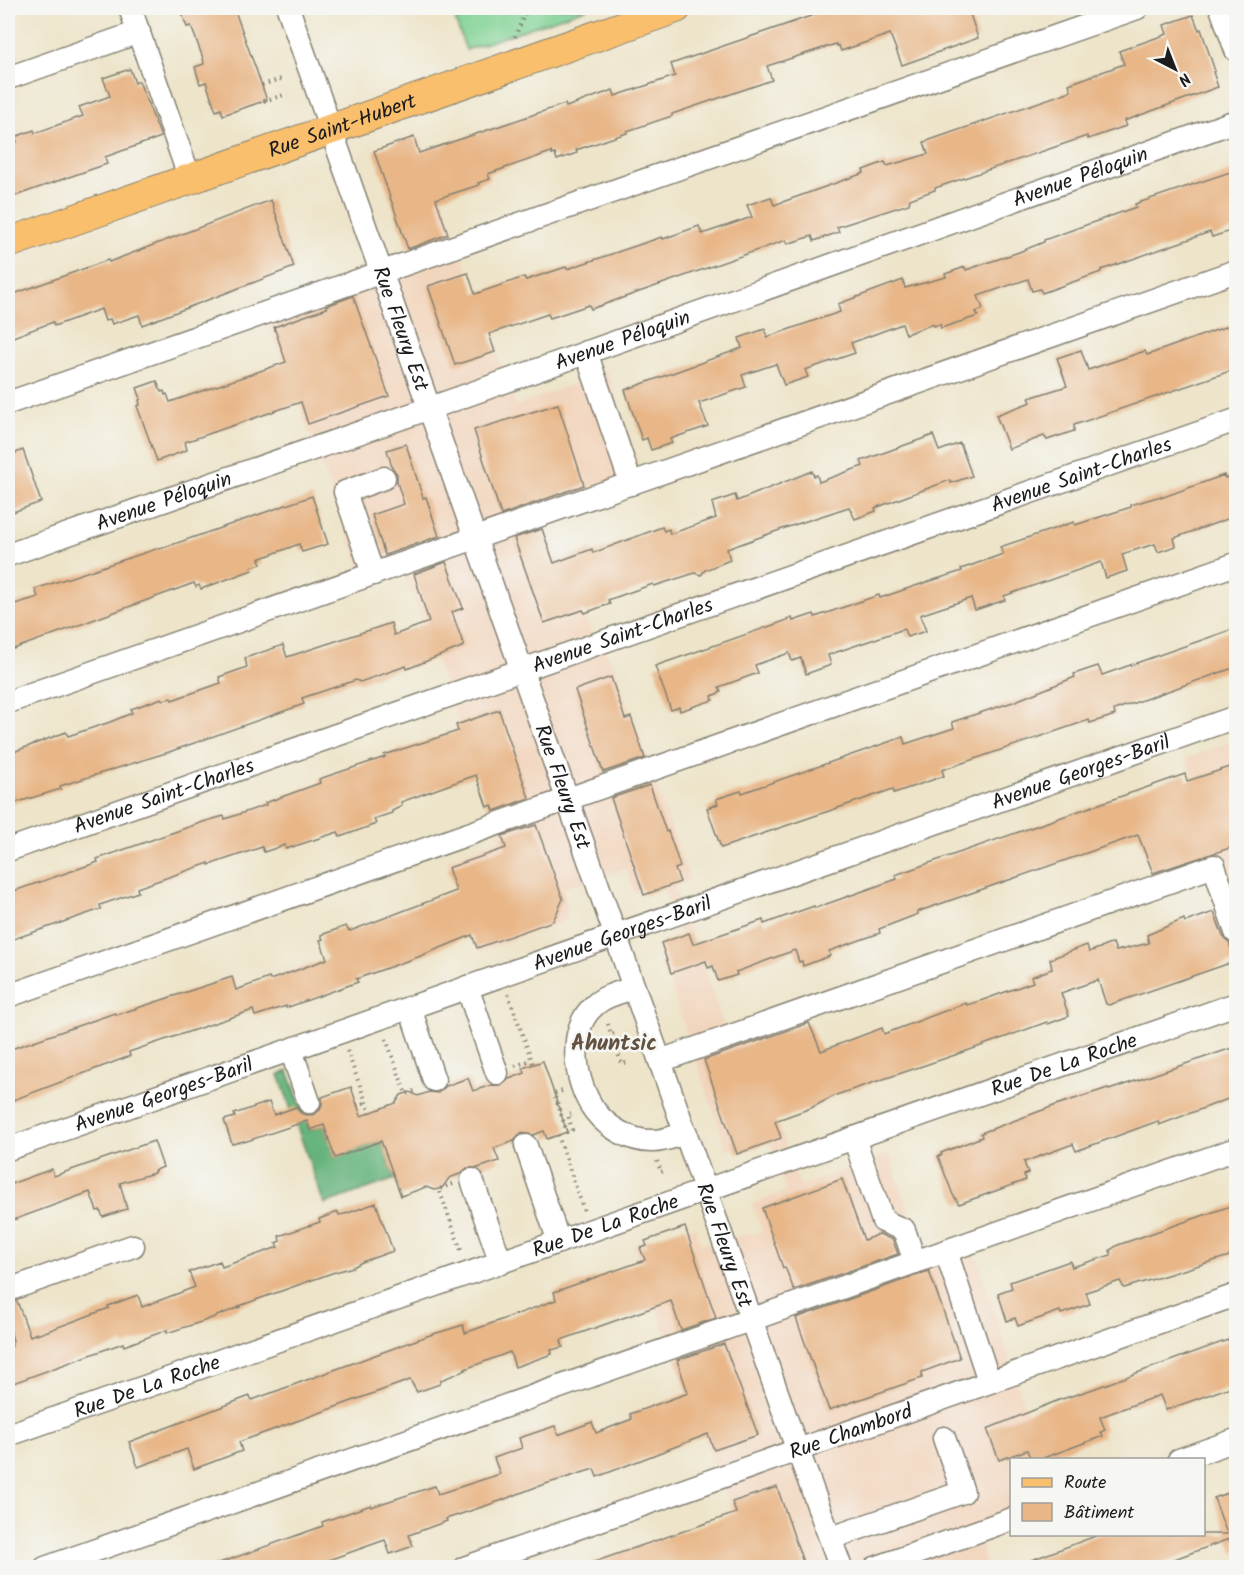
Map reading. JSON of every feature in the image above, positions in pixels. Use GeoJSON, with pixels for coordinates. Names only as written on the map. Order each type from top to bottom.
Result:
{"type":"FeatureCollection","features":[{"type":"Feature","properties":{"kind":"main road","name":"Rue Saint-Hubert"},"geometry":{"type":"LineString","coordinates":[[8,243],[676,8]]}},
{"type":"Feature","properties":{"kind":"street"},"geometry":{"type":"LineString","coordinates":[[130,8],[190,179]]}},
{"type":"Feature","properties":{"kind":"street","name":"Rue Fleury Est"},"geometry":{"type":"LineString","coordinates":[[288,8],[841,1568]]}},
{"type":"Feature","properties":{"kind":"street"},"geometry":{"type":"LineString","coordinates":[[8,403],[1137,8]]}},
{"type":"Feature","properties":{"kind":"street"},"geometry":{"type":"LineString","coordinates":[[1221,8],[1236,50]]}},
{"type":"Feature","properties":{"kind":"street"},"geometry":{"type":"LineString","coordinates":[[8,78],[139,32]]}},
{"type":"Feature","properties":{"kind":"street","name":"Avenue Péloquin"},"geometry":{"type":"LineString","coordinates":[[8,555],[1236,121]]}},
{"type":"Feature","properties":{"kind":"street"},"geometry":{"type":"LineString","coordinates":[[8,702],[1236,271]]}},
{"type":"Feature","properties":{"kind":"street"},"geometry":{"type":"LineString","coordinates":[[586,352],[631,484]]}},
{"type":"Feature","properties":{"kind":"street","name":"Avenue Saint-Charles"},"geometry":{"type":"LineString","coordinates":[[8,850],[1236,420]]}},
{"type":"Feature","properties":{"kind":"street"},"geometry":{"type":"LineString","coordinates":[[373,574],[345,492],[384,478]]}},
{"type":"Feature","properties":{"kind":"street"},"geometry":{"type":"LineString","coordinates":[[8,996],[568,801],[1236,564]]}},
{"type":"Feature","properties":{"kind":"street","name":"Avenue Georges-Baril"},"geometry":{"type":"LineString","coordinates":[[8,1149],[1236,717]]}},
{"type":"Feature","properties":{"kind":"street"},"geometry":{"type":"LineString","coordinates":[[660,1061],[1214,866],[1236,932]]}},
{"type":"Feature","properties":{"kind":"street"},"geometry":{"type":"LineString","coordinates":[[467,987],[497,1073]]}},
{"type":"Feature","properties":{"kind":"street"},"geometry":{"type":"LineString","coordinates":[[634,988],[600,1001],[586,1017],[578,1039],[576,1055],[582,1084],[595,1111],[622,1133],[651,1142],[686,1133]]}},
{"type":"Feature","properties":{"kind":"street","name":"Rue De La Roche"},"geometry":{"type":"LineString","coordinates":[[8,1435],[1236,1004]]}},
{"type":"Feature","properties":{"kind":"street"},"geometry":{"type":"LineString","coordinates":[[410,1008],[434,1080]]}},
{"type":"Feature","properties":{"kind":"street"},"geometry":{"type":"LineString","coordinates":[[291,1050],[309,1102]]}},
{"type":"Feature","properties":{"kind":"street"},"geometry":{"type":"LineString","coordinates":[[854,1138],[883,1221],[904,1230],[915,1262]]}},
{"type":"Feature","properties":{"kind":"street"},"geometry":{"type":"LineString","coordinates":[[526,1146],[559,1242]]}},
{"type":"Feature","properties":{"kind":"street"},"geometry":{"type":"LineString","coordinates":[[45,1568],[1236,1149]]}},
{"type":"Feature","properties":{"kind":"street"},"geometry":{"type":"LineString","coordinates":[[472,1180],[501,1263]]}},
{"type":"Feature","properties":{"kind":"street"},"geometry":{"type":"LineString","coordinates":[[8,1290],[133,1246]]}},
{"type":"Feature","properties":{"kind":"street"},"geometry":{"type":"LineString","coordinates":[[946,1251],[989,1381]]}},
{"type":"Feature","properties":{"kind":"street","name":"Rue Chambord"},"geometry":{"type":"LineString","coordinates":[[464,1568],[1236,1295]]}},
{"type":"Feature","properties":{"kind":"street"},"geometry":{"type":"LineString","coordinates":[[831,1538],[963,1491],[944,1438]]}},
{"type":"Feature","properties":{"kind":"street"},"geometry":{"type":"LineString","coordinates":[[1185,1458],[1236,1440]]}},
{"type":"Feature","properties":{"kind":"street"},"geometry":{"type":"LineString","coordinates":[[875,1568],[1010,1519]]}},
{"type":"Feature","properties":{"kind":"path"},"geometry":{"type":"LineString","coordinates":[[515,38],[527,8]]}},
{"type":"Feature","properties":{"kind":"path"},"geometry":{"type":"LineString","coordinates":[[262,85],[281,79]]}},
{"type":"Feature","properties":{"kind":"path"},"geometry":{"type":"LineString","coordinates":[[264,101],[287,94]]}},
{"type":"Feature","properties":{"kind":"path"},"geometry":{"type":"LineString","coordinates":[[507,992],[533,1064]]}},
{"type":"Feature","properties":{"kind":"path"},"geometry":{"type":"LineString","coordinates":[[609,1018],[606,1019],[611,1034],[617,1032]]}},
{"type":"Feature","properties":{"kind":"path"},"geometry":{"type":"LineString","coordinates":[[385,1035],[406,1094]]}},
{"type":"Feature","properties":{"kind":"path"},"geometry":{"type":"LineString","coordinates":[[346,1048],[370,1113]]}},
{"type":"Feature","properties":{"kind":"path"},"geometry":{"type":"LineString","coordinates":[[624,1049],[617,1051],[622,1064],[628,1062]]}},
{"type":"Feature","properties":{"kind":"path"},"geometry":{"type":"LineString","coordinates":[[554,1094],[567,1132],[572,1130],[567,1115],[572,1113],[573,1116]]}},
{"type":"Feature","properties":{"kind":"path"},"geometry":{"type":"LineString","coordinates":[[357,1105],[366,1102]]}},
{"type":"Feature","properties":{"kind":"path"},"geometry":{"type":"LineString","coordinates":[[558,1135],[584,1211]]}},
{"type":"Feature","properties":{"kind":"path"},"geometry":{"type":"LineString","coordinates":[[439,1189],[462,1254]]}},
{"type":"Feature","properties":{"kind":"shaded area"},"geometry":{"type":"Polygon","coordinates":[[[420,138],[516,406],[607,371],[642,475],[541,508],[582,615],[613,664],[690,881],[674,887],[725,1028],[742,1023],[800,1186],[889,1154],[923,1253],[974,1249],[1042,1458],[1010,1458],[1010,1522],[977,1533],[987,1567],[752,1567],[633,1245],[695,1226],[701,1244],[762,1231],[752,1204],[786,1192],[769,1139],[727,1150],[657,947],[682,939],[662,885],[634,892],[626,868],[563,889],[568,907],[565,921],[480,952],[447,860],[500,839],[400,563],[363,575],[268,323],[422,270],[378,154],[420,138]]]}},
{"type":"Feature","properties":{"kind":"shaded area"},"geometry":{"type":"Polygon","coordinates":[[[1236,740],[1236,912],[1186,758],[1236,740]]]}},
{"type":"Feature","properties":{"kind":"green space"},"geometry":{"type":"Polygon","coordinates":[[[451,8],[588,8],[466,50],[451,8]]]}},
{"type":"Feature","properties":{"kind":"green space"},"geometry":{"type":"Polygon","coordinates":[[[288,1071],[310,1130],[324,1125],[335,1158],[381,1141],[395,1179],[324,1204],[279,1075],[288,1071]]]}},
{"type":"Feature","properties":{"kind":"building"},"geometry":{"type":"Polygon","coordinates":[[[180,8],[234,8],[267,100],[223,115],[221,109],[216,111],[206,82],[200,84],[195,67],[204,64],[203,58],[191,26],[187,27],[180,8]]]}},
{"type":"Feature","properties":{"kind":"building"},"geometry":{"type":"Polygon","coordinates":[[[834,8],[968,8],[978,38],[902,65],[890,34],[841,51],[836,44],[767,66],[772,80],[672,114],[672,116],[627,131],[627,133],[576,150],[577,153],[557,160],[555,154],[552,155],[551,152],[488,174],[490,179],[478,183],[479,185],[436,199],[448,234],[408,249],[374,151],[414,137],[419,153],[613,90],[615,96],[675,76],[671,64],[834,8]]]}},
{"type":"Feature","properties":{"kind":"building"},"geometry":{"type":"Polygon","coordinates":[[[1193,15],[1199,30],[1201,29],[1218,87],[1124,121],[1126,126],[1088,139],[1087,136],[935,188],[935,190],[910,199],[909,204],[837,227],[839,232],[814,241],[812,236],[787,244],[786,240],[591,309],[589,305],[550,318],[548,314],[489,334],[495,352],[455,365],[428,286],[468,273],[475,294],[524,277],[526,280],[566,267],[567,269],[699,226],[702,234],[752,217],[747,205],[771,197],[774,205],[864,173],[863,170],[885,162],[887,166],[928,154],[924,142],[1071,91],[1069,84],[1124,64],[1119,51],[1167,34],[1164,25],[1193,15]]]}},
{"type":"Feature","properties":{"kind":"building"},"geometry":{"type":"Polygon","coordinates":[[[130,69],[135,83],[139,81],[161,137],[105,157],[107,164],[15,196],[13,189],[8,191],[8,145],[17,142],[15,137],[34,130],[35,133],[83,116],[79,107],[110,96],[103,78],[130,69]]]}},
{"type":"Feature","properties":{"kind":"building"},"geometry":{"type":"Polygon","coordinates":[[[1236,170],[1236,229],[1212,237],[1210,232],[1042,293],[1040,289],[1032,291],[1028,279],[978,296],[983,309],[976,312],[978,316],[941,328],[940,324],[934,326],[933,324],[906,334],[902,324],[851,343],[855,353],[805,370],[808,377],[784,385],[776,364],[742,375],[746,387],[699,403],[708,426],[670,439],[672,443],[651,450],[647,438],[642,440],[625,390],[742,348],[739,338],[765,329],[767,337],[840,312],[838,304],[903,280],[905,288],[946,277],[945,274],[965,267],[966,270],[1019,252],[1044,242],[1044,240],[1136,207],[1135,204],[1236,170]]]}},
{"type":"Feature","properties":{"kind":"building"},"geometry":{"type":"Polygon","coordinates":[[[271,200],[294,267],[142,325],[139,315],[112,324],[110,319],[105,321],[101,309],[54,326],[53,322],[8,339],[8,296],[108,260],[109,262],[271,200]]]}},
{"type":"Feature","properties":{"kind":"building"},"geometry":{"type":"Polygon","coordinates":[[[353,296],[389,396],[308,424],[301,402],[185,442],[187,450],[157,461],[137,406],[140,405],[139,400],[141,399],[137,388],[157,381],[161,392],[164,391],[165,395],[167,394],[170,402],[286,362],[274,327],[353,296]]]}},
{"type":"Feature","properties":{"kind":"building"},"geometry":{"type":"Polygon","coordinates":[[[1236,323],[1236,369],[1074,425],[1074,431],[1047,440],[1044,436],[1009,449],[996,415],[1031,402],[1029,398],[1067,386],[1057,358],[1081,350],[1088,370],[1145,351],[1147,355],[1236,323]]]}},
{"type":"Feature","properties":{"kind":"building"},"geometry":{"type":"Polygon","coordinates":[[[558,404],[584,485],[501,515],[474,430],[558,404]]]}},
{"type":"Feature","properties":{"kind":"building"},"geometry":{"type":"Polygon","coordinates":[[[933,435],[939,451],[960,443],[972,476],[951,483],[950,480],[875,508],[876,511],[855,519],[849,507],[788,527],[727,549],[730,560],[705,570],[701,575],[695,573],[654,586],[653,584],[608,600],[610,604],[585,613],[583,610],[544,623],[514,538],[542,529],[554,563],[592,549],[593,553],[662,527],[664,531],[669,529],[670,534],[716,518],[712,503],[735,495],[737,501],[812,471],[814,476],[817,475],[819,482],[863,466],[861,461],[933,435]]]}},
{"type":"Feature","properties":{"kind":"building"},"geometry":{"type":"Polygon","coordinates":[[[406,444],[423,498],[426,497],[439,536],[385,555],[372,515],[404,504],[397,482],[397,474],[392,467],[387,450],[406,444]]]}},
{"type":"Feature","properties":{"kind":"building"},"geometry":{"type":"Polygon","coordinates":[[[23,450],[41,502],[13,512],[8,495],[8,456],[23,450]]]}},
{"type":"Feature","properties":{"kind":"building"},"geometry":{"type":"Polygon","coordinates":[[[1236,474],[1236,516],[1174,538],[1176,546],[1158,552],[1155,544],[1122,554],[1127,571],[1106,578],[1101,562],[1004,596],[1005,600],[975,610],[971,598],[920,615],[926,631],[907,637],[904,629],[828,655],[831,665],[806,674],[801,658],[792,661],[789,653],[755,665],[758,673],[719,687],[721,692],[712,696],[713,700],[680,711],[679,707],[671,710],[655,666],[792,618],[793,621],[814,614],[815,617],[879,595],[880,598],[962,571],[961,569],[1003,554],[1000,547],[1074,522],[1075,525],[1131,507],[1130,505],[1161,496],[1161,498],[1224,475],[1225,478],[1236,474]]]}},
{"type":"Feature","properties":{"kind":"building"},"geometry":{"type":"Polygon","coordinates":[[[312,496],[328,544],[302,552],[299,544],[259,559],[261,564],[251,567],[252,570],[201,589],[194,583],[8,651],[8,606],[38,597],[35,589],[160,549],[312,496]]]}},
{"type":"Feature","properties":{"kind":"building"},"geometry":{"type":"Polygon","coordinates":[[[446,562],[463,608],[452,612],[464,646],[407,669],[406,666],[302,698],[304,704],[169,752],[60,786],[61,789],[8,805],[8,754],[66,732],[68,736],[110,722],[132,713],[131,709],[162,698],[172,700],[221,683],[219,677],[247,667],[245,658],[283,645],[287,657],[391,623],[394,635],[429,622],[414,574],[446,562]]]}},
{"type":"Feature","properties":{"kind":"building"},"geometry":{"type":"Polygon","coordinates":[[[1236,628],[1236,667],[1114,710],[1115,715],[1090,723],[1089,720],[942,770],[944,776],[894,793],[893,789],[721,848],[707,808],[718,804],[716,799],[741,791],[742,793],[903,737],[905,744],[954,728],[952,722],[1013,702],[1075,677],[1074,674],[1098,666],[1102,675],[1236,628]]]}},
{"type":"Feature","properties":{"kind":"building"},"geometry":{"type":"Polygon","coordinates":[[[611,677],[625,719],[631,717],[645,758],[603,772],[575,690],[611,677]]]}},
{"type":"Feature","properties":{"kind":"building"},"geometry":{"type":"Polygon","coordinates":[[[499,710],[529,798],[494,811],[492,805],[487,807],[476,775],[401,802],[402,806],[392,813],[374,819],[376,824],[340,837],[338,832],[286,849],[285,845],[264,852],[262,847],[209,865],[209,863],[137,888],[138,892],[100,905],[101,909],[8,941],[8,893],[203,822],[224,816],[225,819],[266,805],[265,803],[320,783],[319,779],[458,731],[456,725],[499,710]]]}},
{"type":"Feature","properties":{"kind":"building"},"geometry":{"type":"Polygon","coordinates":[[[1236,765],[1236,846],[1153,873],[1138,835],[917,912],[918,914],[879,929],[880,933],[829,951],[830,956],[803,966],[795,950],[718,981],[713,966],[708,968],[706,961],[671,973],[661,943],[689,933],[693,944],[763,920],[764,924],[897,879],[895,875],[1185,774],[1187,781],[1236,765]]]}},
{"type":"Feature","properties":{"kind":"building"},"geometry":{"type":"Polygon","coordinates":[[[650,785],[676,854],[680,867],[675,869],[680,882],[644,895],[611,798],[650,785]]]}},
{"type":"Feature","properties":{"kind":"building"},"geometry":{"type":"Polygon","coordinates":[[[536,825],[563,899],[553,921],[477,948],[472,935],[356,979],[358,982],[286,1008],[286,1006],[255,1016],[253,1010],[129,1052],[130,1056],[8,1102],[8,1050],[115,1013],[116,1015],[232,977],[236,990],[327,959],[320,940],[323,939],[321,935],[346,926],[350,931],[456,891],[448,868],[506,848],[502,836],[536,825]]]}},
{"type":"Feature","properties":{"kind":"building"},"geometry":{"type":"Polygon","coordinates":[[[1214,912],[1223,936],[1229,943],[1235,959],[1232,960],[1233,962],[1109,1005],[1106,1004],[1098,980],[1061,993],[1069,1016],[836,1095],[811,1108],[775,1121],[781,1138],[737,1154],[704,1060],[809,1023],[821,1051],[882,1028],[884,1034],[966,1003],[967,1005],[983,1000],[1033,982],[1031,977],[1052,969],[1050,959],[1087,945],[1089,952],[1113,943],[1116,951],[1149,943],[1147,935],[1184,919],[1185,922],[1214,912]]]}},
{"type":"Feature","properties":{"kind":"building"},"geometry":{"type":"Polygon","coordinates":[[[1232,1048],[1236,1061],[1236,1096],[1159,1125],[1158,1121],[1076,1151],[1073,1144],[1024,1162],[1028,1173],[1024,1175],[1026,1180],[959,1204],[953,1195],[938,1156],[942,1155],[941,1153],[982,1137],[981,1133],[1059,1104],[1108,1088],[1109,1090],[1232,1048]]]}},
{"type":"Feature","properties":{"kind":"building"},"geometry":{"type":"Polygon","coordinates":[[[543,1061],[567,1132],[547,1139],[544,1131],[533,1135],[521,1133],[514,1141],[494,1148],[499,1161],[478,1168],[467,1168],[460,1174],[449,1178],[443,1187],[434,1190],[426,1187],[401,1196],[381,1141],[335,1158],[324,1125],[310,1130],[307,1121],[232,1144],[224,1120],[235,1117],[234,1114],[269,1102],[274,1115],[296,1107],[301,1113],[313,1115],[320,1110],[322,1097],[351,1087],[361,1116],[396,1103],[401,1095],[410,1092],[418,1096],[429,1092],[438,1093],[446,1086],[468,1078],[473,1091],[491,1085],[501,1086],[509,1079],[525,1073],[523,1068],[543,1061]]]}},
{"type":"Feature","properties":{"kind":"building"},"geometry":{"type":"Polygon","coordinates":[[[154,1141],[163,1167],[154,1173],[120,1183],[127,1209],[103,1217],[100,1210],[97,1211],[90,1192],[8,1222],[8,1185],[52,1169],[54,1176],[154,1141]]]}},
{"type":"Feature","properties":{"kind":"building"},"geometry":{"type":"Polygon","coordinates":[[[842,1179],[864,1240],[879,1234],[893,1240],[898,1254],[794,1290],[785,1267],[783,1268],[762,1208],[842,1179]]]}},
{"type":"Feature","properties":{"kind":"building"},"geometry":{"type":"Polygon","coordinates":[[[376,1203],[393,1251],[239,1306],[204,1321],[167,1333],[167,1330],[124,1346],[123,1343],[8,1385],[8,1348],[12,1346],[13,1341],[8,1320],[8,1303],[17,1301],[30,1336],[109,1308],[108,1306],[138,1295],[142,1307],[195,1287],[189,1272],[220,1261],[222,1267],[278,1247],[276,1243],[280,1241],[279,1236],[320,1222],[319,1219],[338,1212],[339,1215],[345,1214],[376,1203]]]}},
{"type":"Feature","properties":{"kind":"building"},"geometry":{"type":"Polygon","coordinates":[[[1236,1204],[1236,1254],[1124,1288],[1120,1281],[1086,1292],[1090,1304],[1061,1314],[1060,1311],[1018,1326],[1015,1318],[1007,1321],[998,1293],[1012,1288],[1010,1282],[1070,1261],[1072,1267],[1111,1255],[1110,1250],[1118,1245],[1236,1204]]]}},
{"type":"Feature","properties":{"kind":"building"},"geometry":{"type":"Polygon","coordinates":[[[685,1227],[716,1318],[681,1330],[671,1301],[561,1340],[563,1347],[551,1350],[552,1354],[515,1367],[510,1352],[465,1369],[441,1380],[440,1384],[417,1392],[410,1380],[239,1442],[242,1451],[194,1469],[187,1449],[138,1467],[129,1442],[250,1396],[252,1400],[427,1336],[463,1325],[465,1333],[556,1300],[554,1292],[645,1260],[640,1248],[647,1246],[645,1241],[685,1227]]]}},
{"type":"Feature","properties":{"kind":"building"},"geometry":{"type":"Polygon","coordinates":[[[929,1271],[960,1358],[922,1372],[922,1378],[829,1410],[796,1318],[929,1271]]]}},
{"type":"Feature","properties":{"kind":"building"},"geometry":{"type":"Polygon","coordinates":[[[1236,1337],[1236,1385],[1166,1410],[1160,1395],[1100,1417],[1105,1430],[1101,1432],[1103,1436],[1043,1458],[1030,1458],[1027,1450],[999,1460],[987,1429],[1236,1337]]]}},
{"type":"Feature","properties":{"kind":"building"},"geometry":{"type":"Polygon","coordinates":[[[724,1344],[758,1435],[714,1450],[708,1434],[597,1477],[594,1469],[536,1487],[446,1519],[447,1521],[409,1535],[413,1546],[390,1554],[385,1540],[306,1568],[215,1568],[214,1565],[323,1526],[322,1522],[371,1505],[371,1507],[435,1486],[438,1494],[500,1474],[494,1458],[522,1448],[519,1438],[555,1426],[558,1435],[592,1422],[596,1433],[632,1419],[630,1414],[688,1393],[677,1360],[724,1344]]]}},
{"type":"Feature","properties":{"kind":"building"},"geometry":{"type":"Polygon","coordinates":[[[777,1487],[805,1568],[585,1568],[585,1565],[736,1513],[732,1502],[777,1487]]]}},
{"type":"Feature","properties":{"kind":"building"},"geometry":{"type":"Polygon","coordinates":[[[1236,1490],[1236,1553],[1234,1554],[1229,1539],[1150,1568],[1018,1568],[1018,1565],[1096,1536],[1227,1534],[1214,1498],[1236,1490]]]}},
{"type":"Feature","properties":{"kind":"district","name":"Ahuntsic"},"geometry":{"type":"Point","coordinates":[614,1042]}}]}
